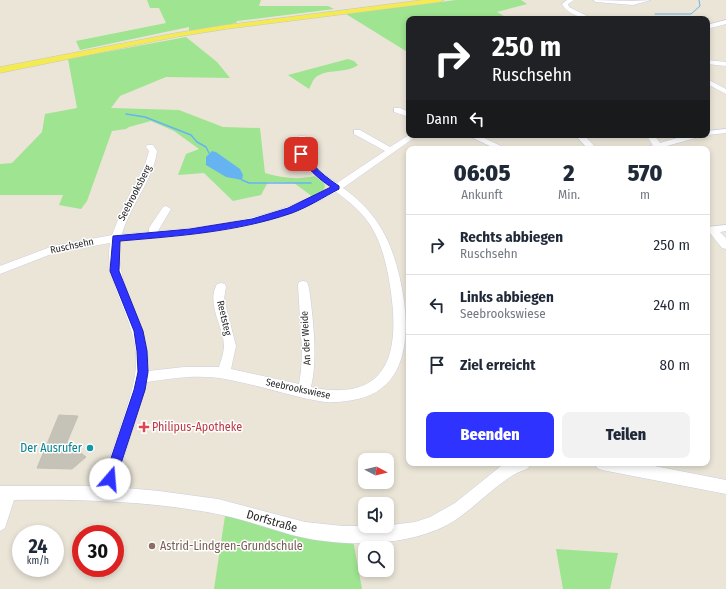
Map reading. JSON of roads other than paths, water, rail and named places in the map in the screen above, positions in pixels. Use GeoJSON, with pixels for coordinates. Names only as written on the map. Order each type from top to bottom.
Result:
{"type":"FeatureCollection","features":[{"type":"Feature","properties":{"kind":"main road"},"geometry":{"type":"LineString","coordinates":[[0,70],[212,30],[440,0]]}},
{"type":"Feature","properties":{"kind":"street"},"geometry":{"type":"LineString","coordinates":[[571,0],[565,4],[567,8],[584,16]]}},
{"type":"Feature","properties":{"kind":"street"},"geometry":{"type":"LineString","coordinates":[[596,0],[633,3],[648,0]]}},
{"type":"Feature","properties":{"kind":"street"},"geometry":{"type":"LineString","coordinates":[[710,25],[726,22]]}},
{"type":"Feature","properties":{"kind":"street"},"geometry":{"type":"LineString","coordinates":[[710,62],[725,64]]}},
{"type":"Feature","properties":{"kind":"street"},"geometry":{"type":"LineString","coordinates":[[710,83],[726,92]]}},
{"type":"Feature","properties":{"kind":"street"},"geometry":{"type":"LineString","coordinates":[[397,110],[406,114]]}},
{"type":"Feature","properties":{"kind":"street"},"geometry":{"type":"LineString","coordinates":[[710,133],[726,131]]}},
{"type":"Feature","properties":{"kind":"street"},"geometry":{"type":"LineString","coordinates":[[357,132],[390,150]]}},
{"type":"Feature","properties":{"kind":"street","name":"Seebrookswiese"},"geometry":{"type":"LineString","coordinates":[[143,377],[199,372],[224,373],[326,396],[340,397],[363,393],[374,387],[388,374],[395,361],[400,344],[400,326],[398,299],[392,268],[383,241],[376,226],[353,199],[322,178],[310,166],[301,154],[299,147],[302,138]]}},
{"type":"Feature","properties":{"kind":"street","name":"Ruschsehn"},"geometry":{"type":"LineString","coordinates":[[0,270],[43,252],[70,245],[116,238],[200,231],[253,222],[291,210],[336,187],[409,138]]}},
{"type":"Feature","properties":{"kind":"street"},"geometry":{"type":"LineString","coordinates":[[478,138],[496,146]]}},
{"type":"Feature","properties":{"kind":"street"},"geometry":{"type":"LineString","coordinates":[[582,138],[590,146]]}},
{"type":"Feature","properties":{"kind":"street"},"geometry":{"type":"LineString","coordinates":[[662,146],[687,138]]}},
{"type":"Feature","properties":{"kind":"street","name":"Seebrooksberg"},"geometry":{"type":"LineString","coordinates":[[105,494],[143,377],[142,351],[139,331],[115,271],[116,238],[119,222],[153,157],[153,151],[150,147]]}},
{"type":"Feature","properties":{"kind":"street"},"geometry":{"type":"LineString","coordinates":[[153,235],[158,222],[166,209]]}},
{"type":"Feature","properties":{"kind":"street"},"geometry":{"type":"LineString","coordinates":[[710,229],[726,228]]}},
{"type":"Feature","properties":{"kind":"street"},"geometry":{"type":"LineString","coordinates":[[710,230],[726,245]]}},
{"type":"Feature","properties":{"kind":"street","name":"An der Weide"},"geometry":{"type":"LineString","coordinates":[[303,285],[305,293],[304,309],[309,362],[308,378],[303,391]]}},
{"type":"Feature","properties":{"kind":"street","name":"Reetsteg"},"geometry":{"type":"LineString","coordinates":[[221,287],[218,299],[230,346],[224,373]]}},
{"type":"Feature","properties":{"kind":"street","name":"Dorfstraße"},"geometry":{"type":"LineString","coordinates":[[4,493],[63,492],[180,500],[227,508],[306,530],[352,534],[385,533],[408,531],[427,526],[445,518],[504,472],[517,466]]}},
{"type":"Feature","properties":{"kind":"street"},"geometry":{"type":"LineString","coordinates":[[618,466],[726,487]]}},
{"type":"Feature","properties":{"kind":"street"},"geometry":{"type":"LineString","coordinates":[[0,523],[4,493]]}},
{"type":"Feature","properties":{"kind":"water"},"geometry":{"type":"Polygon","coordinates":[[[212,151],[216,152],[240,169],[243,175],[242,180],[226,177],[206,165],[206,157],[212,151]]]}},
{"type":"Feature","properties":{"kind":"waterway"},"geometry":{"type":"LineString","coordinates":[[655,14],[691,14],[700,6],[699,0]]}},
{"type":"Feature","properties":{"kind":"waterway"},"geometry":{"type":"LineString","coordinates":[[126,114],[145,117],[191,135],[197,142],[206,147],[209,153]]}},
{"type":"Feature","properties":{"kind":"waterway"},"geometry":{"type":"LineString","coordinates":[[242,180],[249,183],[311,183]]}},
{"type":"Feature","properties":{"kind":"place","name":"Philipus-Apotheke"},"geometry":{"type":"Point","coordinates":[144,427]}},
{"type":"Feature","properties":{"kind":"place","name":"Der Ausrufer"},"geometry":{"type":"Point","coordinates":[90,448]}},
{"type":"Feature","properties":{"kind":"place","name":"Astrid-Lindgren-Grundschule"},"geometry":{"type":"Point","coordinates":[152,546]}}]}
